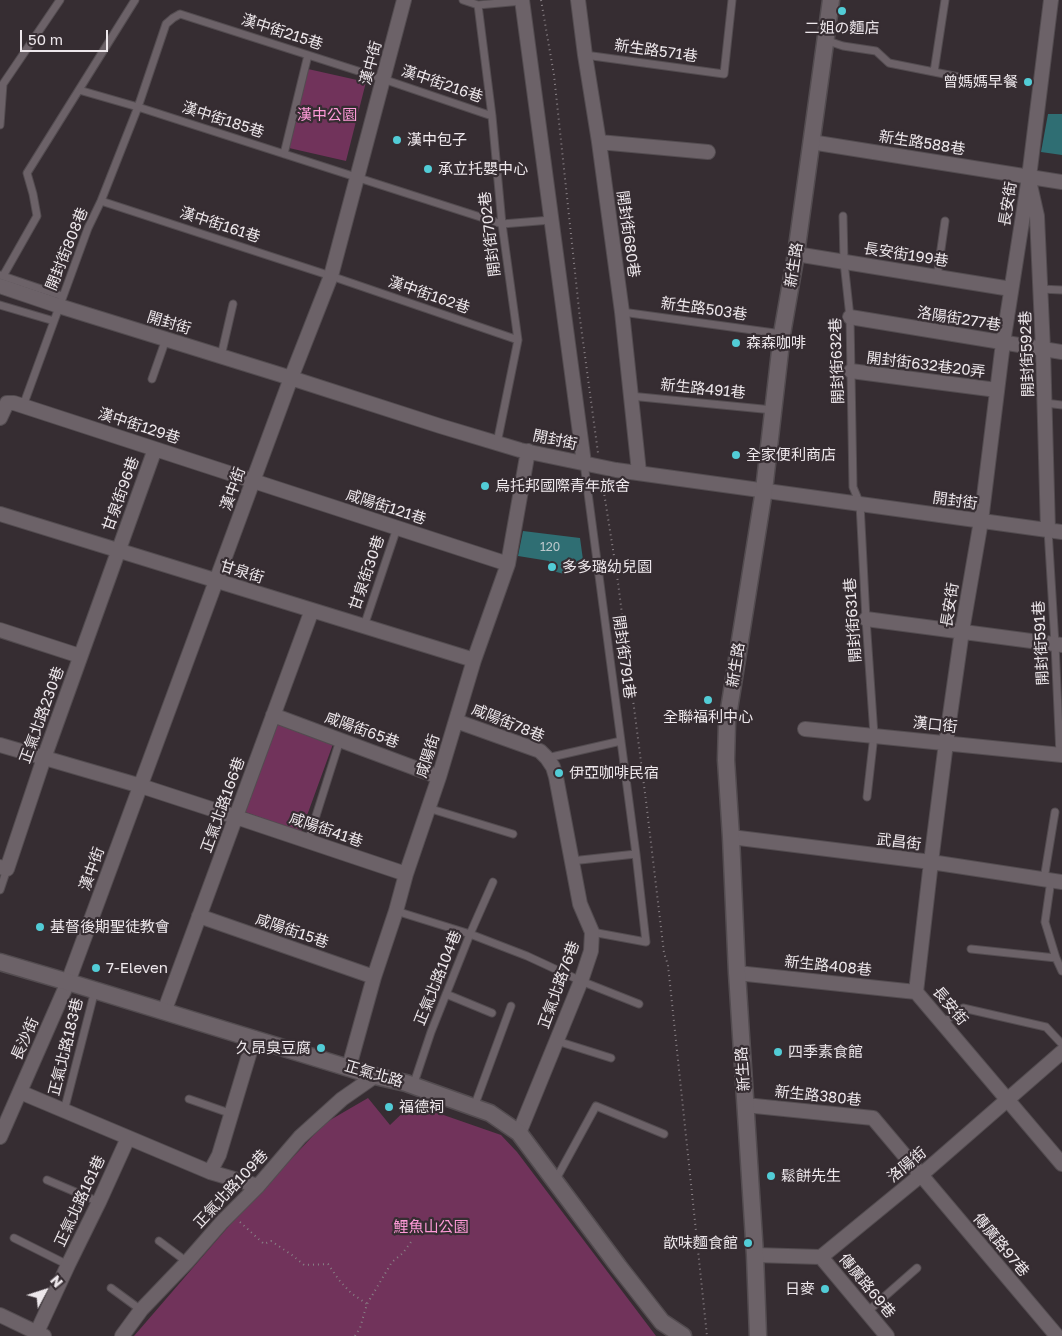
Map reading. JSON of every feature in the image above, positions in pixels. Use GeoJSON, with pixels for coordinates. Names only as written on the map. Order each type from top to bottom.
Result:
{"type":"FeatureCollection","features":[{"type":"Feature","properties":{"kind":"street","name":"漢中街"},"geometry":{"type":"LineString","coordinates":[[68,982],[291,378],[331,276],[404,0]]}},
{"type":"Feature","properties":{"kind":"street"},"geometry":{"type":"LineString","coordinates":[[522,0],[584,463]]}},
{"type":"Feature","properties":{"kind":"street","name":"開封街680巷"},"geometry":{"type":"LineString","coordinates":[[578,0],[622,312],[639,472]]}},
{"type":"Feature","properties":{"kind":"street","name":"新生路"},"geometry":{"type":"LineString","coordinates":[[758,1336],[726,760],[727,722],[764,490],[782,334],[796,254],[831,0]]}},
{"type":"Feature","properties":{"kind":"street","name":"長安街"},"geometry":{"type":"LineString","coordinates":[[1051,0],[1028,177],[1003,343],[981,521],[962,631],[946,743],[916,992],[1062,1164]]}},
{"type":"Feature","properties":{"kind":"street"},"geometry":{"type":"LineString","coordinates":[[599,142],[708,152]]}},
{"type":"Feature","properties":{"kind":"street","name":"新生路588巷"},"geometry":{"type":"LineString","coordinates":[[811,142],[1062,182]]}},
{"type":"Feature","properties":{"kind":"street","name":"開封街592巷"},"geometry":{"type":"LineString","coordinates":[[1028,177],[1037,216],[1048,530]]}},
{"type":"Feature","properties":{"kind":"street","name":"長安街199巷"},"geometry":{"type":"LineString","coordinates":[[796,254],[1011,289]]}},
{"type":"Feature","properties":{"kind":"street","name":"開封街"},"geometry":{"type":"LineString","coordinates":[[1,279],[166,339],[440,426],[528,451],[639,472],[1062,532]]}},
{"type":"Feature","properties":{"kind":"street","name":"洛陽街277巷"},"geometry":{"type":"LineString","coordinates":[[850,317],[1062,352]]}},
{"type":"Feature","properties":{"kind":"street","name":"開封街632巷20弄"},"geometry":{"type":"LineString","coordinates":[[852,371],[997,390]]}},
{"type":"Feature","properties":{"kind":"street"},"geometry":{"type":"LineString","coordinates":[[0,418],[7,403],[18,404]]}},
{"type":"Feature","properties":{"kind":"street","name":"漢中街129巷"},"geometry":{"type":"LineString","coordinates":[[18,404],[254,480]]}},
{"type":"Feature","properties":{"kind":"street","name":"甘泉街96巷"},"geometry":{"type":"LineString","coordinates":[[118,551],[155,449]]}},
{"type":"Feature","properties":{"kind":"street","name":"咸陽街"},"geometry":{"type":"LineString","coordinates":[[350,1067],[374,978],[406,874],[439,776],[474,660],[508,564],[528,451]]}},
{"type":"Feature","properties":{"kind":"street","name":"咸陽街121巷"},"geometry":{"type":"LineString","coordinates":[[254,480],[508,564]]}},
{"type":"Feature","properties":{"kind":"street","name":"甘泉街"},"geometry":{"type":"LineString","coordinates":[[0,514],[474,660]]}},
{"type":"Feature","properties":{"kind":"street","name":"正氣北路230巷"},"geometry":{"type":"LineString","coordinates":[[4,868],[118,551]]}},
{"type":"Feature","properties":{"kind":"street","name":"正氣北路166巷"},"geometry":{"type":"LineString","coordinates":[[164,1012],[312,610]]}},
{"type":"Feature","properties":{"kind":"street"},"geometry":{"type":"LineString","coordinates":[[866,618],[1059,645]]}},
{"type":"Feature","properties":{"kind":"street"},"geometry":{"type":"LineString","coordinates":[[0,630],[80,656]]}},
{"type":"Feature","properties":{"kind":"street","name":"咸陽街65巷"},"geometry":{"type":"LineString","coordinates":[[273,715],[439,776]]}},
{"type":"Feature","properties":{"kind":"street","name":"咸陽街78巷"},"geometry":{"type":"LineString","coordinates":[[456,720],[540,750],[547,758]]}},
{"type":"Feature","properties":{"kind":"street","name":"漢口街"},"geometry":{"type":"LineString","coordinates":[[805,728],[1061,755]]}},
{"type":"Feature","properties":{"kind":"street","name":"咸陽街41巷"},"geometry":{"type":"LineString","coordinates":[[0,745],[236,816],[406,874]]}},
{"type":"Feature","properties":{"kind":"street","name":"正氣北路76巷"},"geometry":{"type":"LineString","coordinates":[[519,1133],[581,981],[591,951],[592,932],[580,904],[556,777],[553,767],[547,758]]}},
{"type":"Feature","properties":{"kind":"street","name":"武昌街"},"geometry":{"type":"LineString","coordinates":[[731,837],[931,862],[1052,880]]}},
{"type":"Feature","properties":{"kind":"street","name":"咸陽街15巷"},"geometry":{"type":"LineString","coordinates":[[199,916],[374,978]]}},
{"type":"Feature","properties":{"kind":"street","name":"正氣北路"},"geometry":{"type":"LineString","coordinates":[[0,962],[413,1086],[490,1113],[519,1133],[662,1322],[683,1336]]}},
{"type":"Feature","properties":{"kind":"street","name":"新生路408巷"},"geometry":{"type":"LineString","coordinates":[[737,973],[916,992]]}},
{"type":"Feature","properties":{"kind":"street","name":"長沙街"},"geometry":{"type":"LineString","coordinates":[[0,1137],[68,982]]}},
{"type":"Feature","properties":{"kind":"street"},"geometry":{"type":"LineString","coordinates":[[210,1172],[219,1155],[254,1038]]}},
{"type":"Feature","properties":{"kind":"street","name":"洛陽街"},"geometry":{"type":"LineString","coordinates":[[822,1257],[922,1175],[1062,1052]]}},
{"type":"Feature","properties":{"kind":"street","name":"正氣北路109巷"},"geometry":{"type":"LineString","coordinates":[[122,1336],[141,1310],[258,1186],[300,1136],[342,1099],[375,1076]]}},
{"type":"Feature","properties":{"kind":"street"},"geometry":{"type":"LineString","coordinates":[[20,1092],[210,1172],[258,1186]]}},
{"type":"Feature","properties":{"kind":"street","name":"新生路380巷"},"geometry":{"type":"LineString","coordinates":[[745,1105],[873,1118],[922,1175]]}},
{"type":"Feature","properties":{"kind":"street","name":"正氣北路161巷"},"geometry":{"type":"LineString","coordinates":[[40,1334],[68,1265],[128,1138]]}},
{"type":"Feature","properties":{"kind":"street","name":"傳廣路97巷"},"geometry":{"type":"LineString","coordinates":[[922,1175],[1057,1336]]}},
{"type":"Feature","properties":{"kind":"street"},"geometry":{"type":"LineString","coordinates":[[755,1255],[822,1257]]}},
{"type":"Feature","properties":{"kind":"street","name":"傳廣路69巷"},"geometry":{"type":"LineString","coordinates":[[822,1257],[887,1336]]}},
{"type":"Feature","properties":{"kind":"street"},"geometry":{"type":"LineString","coordinates":[[0,1315],[40,1334]]}},
{"type":"Feature","properties":{"kind":"lane"},"geometry":{"type":"LineString","coordinates":[[0,125],[3,84],[60,0]]}},
{"type":"Feature","properties":{"kind":"lane"},"geometry":{"type":"LineString","coordinates":[[1,279],[37,216],[27,173],[136,0]]}},
{"type":"Feature","properties":{"kind":"lane"},"geometry":{"type":"LineString","coordinates":[[463,0],[478,5],[522,0]]}},
{"type":"Feature","properties":{"kind":"lane","name":"新生路571巷"},"geometry":{"type":"LineString","coordinates":[[585,55],[724,74],[732,0]]}},
{"type":"Feature","properties":{"kind":"lane"},"geometry":{"type":"LineString","coordinates":[[934,72],[945,0]]}},
{"type":"Feature","properties":{"kind":"lane","name":"開封街702巷"},"geometry":{"type":"LineString","coordinates":[[478,5],[492,116],[502,224],[518,340],[498,443]]}},
{"type":"Feature","properties":{"kind":"lane","name":"漢中街215巷"},"geometry":{"type":"LineString","coordinates":[[173,18],[180,14],[383,79]]}},
{"type":"Feature","properties":{"kind":"lane","name":"開封街808巷"},"geometry":{"type":"LineString","coordinates":[[18,404],[54,321],[88,228],[101,201],[138,107],[166,24],[173,18]]}},
{"type":"Feature","properties":{"kind":"lane"},"geometry":{"type":"LineString","coordinates":[[825,40],[843,46],[876,51],[889,62],[964,78]]}},
{"type":"Feature","properties":{"kind":"lane"},"geometry":{"type":"LineString","coordinates":[[284,154],[308,55]]}},
{"type":"Feature","properties":{"kind":"lane","name":"漢中街216巷"},"geometry":{"type":"LineString","coordinates":[[383,79],[492,116]]}},
{"type":"Feature","properties":{"kind":"lane","name":"漢中街185巷"},"geometry":{"type":"LineString","coordinates":[[79,90],[138,107],[502,224]]}},
{"type":"Feature","properties":{"kind":"lane","name":"漢中街161巷"},"geometry":{"type":"LineString","coordinates":[[101,201],[331,276]]}},
{"type":"Feature","properties":{"kind":"lane","name":"開封街632巷"},"geometry":{"type":"LineString","coordinates":[[843,216],[844,262],[850,317],[853,486],[860,504]]}},
{"type":"Feature","properties":{"kind":"lane"},"geometry":{"type":"LineString","coordinates":[[502,224],[551,220]]}},
{"type":"Feature","properties":{"kind":"lane"},"geometry":{"type":"LineString","coordinates":[[937,277],[945,221]]}},
{"type":"Feature","properties":{"kind":"lane","name":"漢中街162巷"},"geometry":{"type":"LineString","coordinates":[[331,276],[518,340]]}},
{"type":"Feature","properties":{"kind":"lane"},"geometry":{"type":"LineString","coordinates":[[1040,289],[1062,290]]}},
{"type":"Feature","properties":{"kind":"lane"},"geometry":{"type":"LineString","coordinates":[[221,356],[233,304]]}},
{"type":"Feature","properties":{"kind":"lane"},"geometry":{"type":"LineString","coordinates":[[0,305],[54,321]]}},
{"type":"Feature","properties":{"kind":"lane","name":"新生路503巷"},"geometry":{"type":"LineString","coordinates":[[622,312],[782,334]]}},
{"type":"Feature","properties":{"kind":"lane"},"geometry":{"type":"LineString","coordinates":[[152,379],[166,339]]}},
{"type":"Feature","properties":{"kind":"lane","name":"新生路491巷"},"geometry":{"type":"LineString","coordinates":[[630,396],[772,410]]}},
{"type":"Feature","properties":{"kind":"lane"},"geometry":{"type":"LineString","coordinates":[[1045,403],[1062,405]]}},
{"type":"Feature","properties":{"kind":"lane","name":"開封街791巷"},"geometry":{"type":"LineString","coordinates":[[584,463],[646,942],[592,932]]}},
{"type":"Feature","properties":{"kind":"lane","name":"開封街631巷"},"geometry":{"type":"LineString","coordinates":[[860,504],[874,735],[867,797]]}},
{"type":"Feature","properties":{"kind":"lane","name":"甘泉街30巷"},"geometry":{"type":"LineString","coordinates":[[364,626],[397,528]]}},
{"type":"Feature","properties":{"kind":"lane","name":"開封街591巷"},"geometry":{"type":"LineString","coordinates":[[1048,530],[1059,645],[1061,755]]}},
{"type":"Feature","properties":{"kind":"lane"},"geometry":{"type":"LineString","coordinates":[[308,841],[340,740]]}},
{"type":"Feature","properties":{"kind":"lane"},"geometry":{"type":"LineString","coordinates":[[547,758],[621,741]]}},
{"type":"Feature","properties":{"kind":"lane"},"geometry":{"type":"LineString","coordinates":[[428,808],[513,834]]}},
{"type":"Feature","properties":{"kind":"lane"},"geometry":{"type":"LineString","coordinates":[[1055,812],[1052,880],[1044,922],[1062,971]]}},
{"type":"Feature","properties":{"kind":"lane"},"geometry":{"type":"LineString","coordinates":[[572,861],[636,854]]}},
{"type":"Feature","properties":{"kind":"lane","name":"正氣北路230巷"},"geometry":{"type":"LineString","coordinates":[[0,890],[4,868]]}},
{"type":"Feature","properties":{"kind":"lane","name":"正氣北路104巷"},"geometry":{"type":"LineString","coordinates":[[413,1086],[430,1032],[493,882]]}},
{"type":"Feature","properties":{"kind":"lane"},"geometry":{"type":"LineString","coordinates":[[396,911],[470,934],[639,1004]]}},
{"type":"Feature","properties":{"kind":"lane"},"geometry":{"type":"LineString","coordinates":[[970,949],[1056,958]]}},
{"type":"Feature","properties":{"kind":"lane","name":"正氣北路183巷"},"geometry":{"type":"LineString","coordinates":[[64,1111],[95,990]]}},
{"type":"Feature","properties":{"kind":"lane"},"geometry":{"type":"LineString","coordinates":[[446,994],[492,1013]]}},
{"type":"Feature","properties":{"kind":"lane"},"geometry":{"type":"LineString","coordinates":[[474,1107],[511,1006]]}},
{"type":"Feature","properties":{"kind":"lane"},"geometry":{"type":"LineString","coordinates":[[943,1023],[963,1008],[1046,1026],[1062,1044]]}},
{"type":"Feature","properties":{"kind":"lane"},"geometry":{"type":"LineString","coordinates":[[557,1041],[611,1058]]}},
{"type":"Feature","properties":{"kind":"lane"},"geometry":{"type":"LineString","coordinates":[[189,1099],[232,1114]]}},
{"type":"Feature","properties":{"kind":"lane"},"geometry":{"type":"LineString","coordinates":[[555,1182],[596,1106],[664,1134]]}},
{"type":"Feature","properties":{"kind":"lane"},"geometry":{"type":"LineString","coordinates":[[47,1180],[99,1202]]}},
{"type":"Feature","properties":{"kind":"lane"},"geometry":{"type":"LineString","coordinates":[[14,1238],[68,1265]]}},
{"type":"Feature","properties":{"kind":"lane"},"geometry":{"type":"LineString","coordinates":[[159,1241],[187,1262]]}},
{"type":"Feature","properties":{"kind":"lane"},"geometry":{"type":"LineString","coordinates":[[867,1312],[917,1268]]}},
{"type":"Feature","properties":{"kind":"lane"},"geometry":{"type":"LineString","coordinates":[[111,1288],[141,1310]]}},
{"type":"Feature","properties":{"kind":"path"},"geometry":{"type":"LineString","coordinates":[[541,0],[554,75],[580,319],[617,575],[664,953],[668,965],[707,1336]]}},
{"type":"Feature","properties":{"kind":"path"},"geometry":{"type":"LineString","coordinates":[[230,1214],[264,1244],[271,1241],[304,1265],[328,1264],[351,1293],[367,1304]]}},
{"type":"Feature","properties":{"kind":"path"},"geometry":{"type":"LineString","coordinates":[[355,1336],[360,1328],[367,1304],[392,1262],[403,1253],[411,1242]]}},
{"type":"Feature","properties":{"kind":"green space","name":"漢中公園"},"geometry":{"type":"Polygon","coordinates":[[[308,69],[366,82],[346,161],[289,148],[308,69]]]}},
{"type":"Feature","properties":{"kind":"green space"},"geometry":{"type":"Polygon","coordinates":[[[276,724],[333,744],[301,832],[245,812],[276,724]]]}},
{"type":"Feature","properties":{"kind":"green space","name":"鯉魚山公園"},"geometry":{"type":"Polygon","coordinates":[[[368,1098],[390,1125],[412,1104],[501,1135],[517,1152],[656,1336],[134,1336],[235,1219],[325,1123],[368,1098]]]}},
{"type":"Feature","properties":{"kind":"building"},"geometry":{"type":"Polygon","coordinates":[[[1048,114],[1062,114],[1062,155],[1041,152],[1048,114]]]}},
{"type":"Feature","properties":{"kind":"building","name":"多多璐幼兒園"},"geometry":{"type":"Polygon","coordinates":[[[523,531],[580,538],[584,567],[565,564],[564,574],[549,570],[549,561],[518,556],[523,531]]]}},
{"type":"Feature","properties":{"kind":"place","name":"二姐の麵店"},"geometry":{"type":"Point","coordinates":[842,11]}},
{"type":"Feature","properties":{"kind":"place","name":"曾媽媽早餐"},"geometry":{"type":"Point","coordinates":[1028,82]}},
{"type":"Feature","properties":{"kind":"place","name":"漢中包子"},"geometry":{"type":"Point","coordinates":[397,140]}},
{"type":"Feature","properties":{"kind":"place","name":"承立托嬰中心"},"geometry":{"type":"Point","coordinates":[428,169]}},
{"type":"Feature","properties":{"kind":"place","name":"森森咖啡"},"geometry":{"type":"Point","coordinates":[736,343]}},
{"type":"Feature","properties":{"kind":"place","name":"全家便利商店"},"geometry":{"type":"Point","coordinates":[736,455]}},
{"type":"Feature","properties":{"kind":"place","name":"烏托邦國際青年旅舍"},"geometry":{"type":"Point","coordinates":[485,486]}},
{"type":"Feature","properties":{"kind":"place","name":"多多璐幼兒園"},"geometry":{"type":"Point","coordinates":[552,567]}},
{"type":"Feature","properties":{"kind":"place","name":"全聯福利中心"},"geometry":{"type":"Point","coordinates":[708,700]}},
{"type":"Feature","properties":{"kind":"place","name":"伊亞咖啡民宿"},"geometry":{"type":"Point","coordinates":[559,773]}},
{"type":"Feature","properties":{"kind":"place","name":"基督後期聖徒教會"},"geometry":{"type":"Point","coordinates":[40,927]}},
{"type":"Feature","properties":{"kind":"place","name":"7-Eleven"},"geometry":{"type":"Point","coordinates":[96,968]}},
{"type":"Feature","properties":{"kind":"place","name":"久昂臭豆腐"},"geometry":{"type":"Point","coordinates":[321,1048]}},
{"type":"Feature","properties":{"kind":"place","name":"四季素食館"},"geometry":{"type":"Point","coordinates":[778,1052]}},
{"type":"Feature","properties":{"kind":"place","name":"福德祠"},"geometry":{"type":"Point","coordinates":[389,1107]}},
{"type":"Feature","properties":{"kind":"place","name":"鬆餅先生"},"geometry":{"type":"Point","coordinates":[771,1176]}},
{"type":"Feature","properties":{"kind":"place","name":"歆味麵食館"},"geometry":{"type":"Point","coordinates":[748,1243]}},
{"type":"Feature","properties":{"kind":"place","name":"日麥"},"geometry":{"type":"Point","coordinates":[825,1289]}}]}
